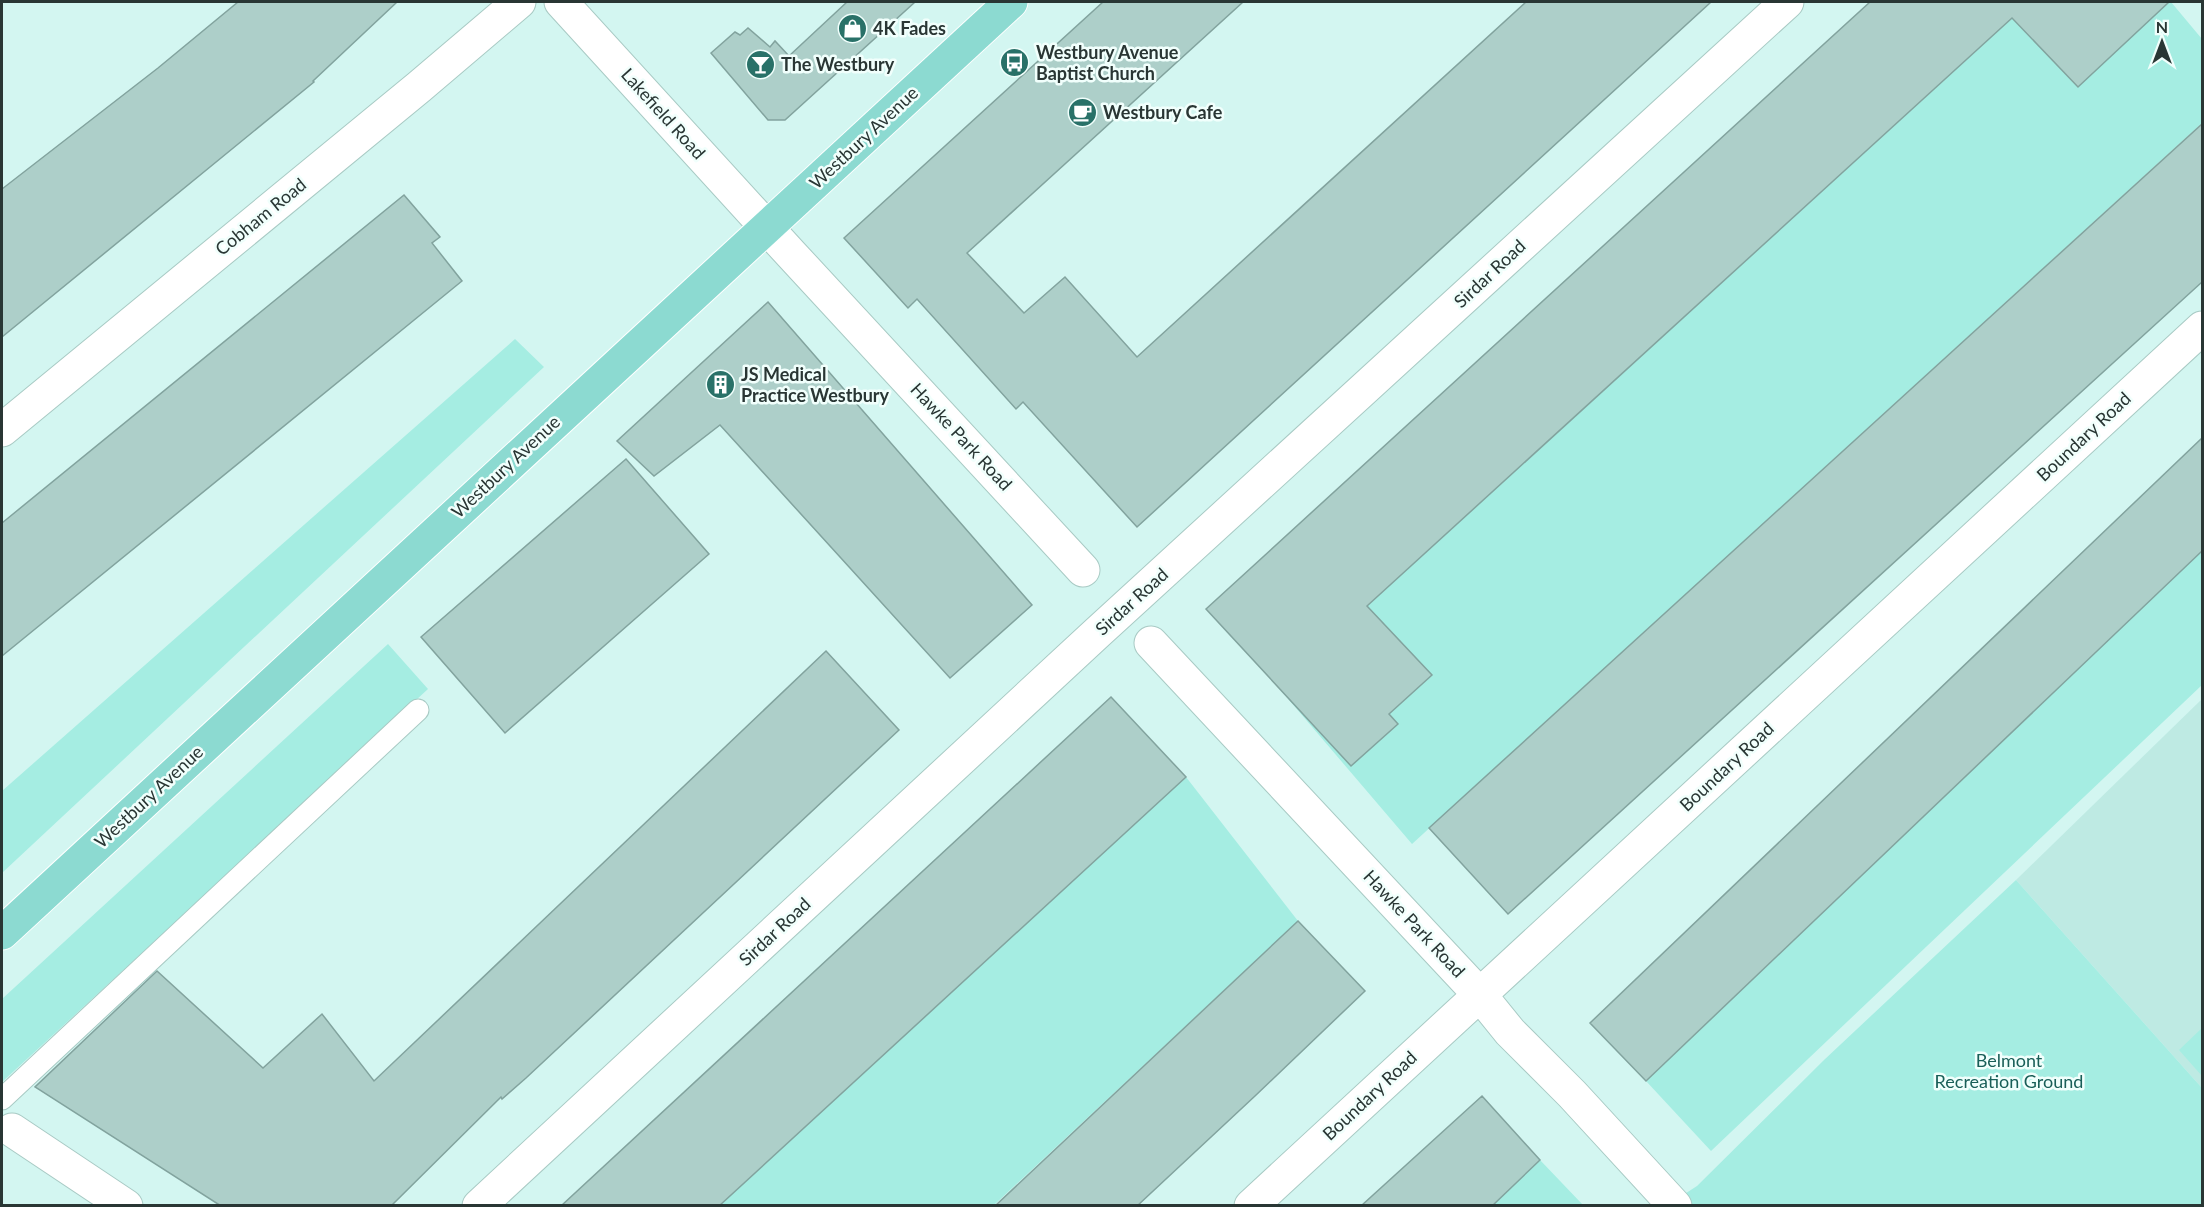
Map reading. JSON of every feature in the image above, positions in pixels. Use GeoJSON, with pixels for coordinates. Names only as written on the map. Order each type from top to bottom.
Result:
{"type":"FeatureCollection","features":[{"type":"Feature","properties":{"kind":"main road","name":"Westbury Avenue"},"geometry":{"type":"LineString","coordinates":[[2,933],[731,260],[765,226],[1011,2]]}},
{"type":"Feature","properties":{"kind":"street","name":"Cobham Road"},"geometry":{"type":"LineString","coordinates":[[2,430],[410,95],[519,2]]}},
{"type":"Feature","properties":{"kind":"street","name":"Lakefield Road"},"geometry":{"type":"LineString","coordinates":[[561,2],[765,226]]}},
{"type":"Feature","properties":{"kind":"street","name":"Sirdar Road"},"geometry":{"type":"LineString","coordinates":[[479,1206],[1097,633],[1787,2]]}},
{"type":"Feature","properties":{"kind":"street","name":"Hawke Park Road"},"geometry":{"type":"LineString","coordinates":[[765,226],[1083,570]]}},
{"type":"Feature","properties":{"kind":"street","name":"Boundary Road"},"geometry":{"type":"LineString","coordinates":[[1251,1206],[2202,328]]}},
{"type":"Feature","properties":{"kind":"street","name":"Hawke Park Road"},"geometry":{"type":"LineString","coordinates":[[1151,643],[1480,994],[1510,1032],[1572,1094],[1675,1206]]}},
{"type":"Feature","properties":{"kind":"street"},"geometry":{"type":"LineString","coordinates":[[12,1130],[126,1206]]}},
{"type":"Feature","properties":{"kind":"lane"},"geometry":{"type":"LineString","coordinates":[[2,1099],[418,710]]}},
{"type":"Feature","properties":{"kind":"shaded area"},"geometry":{"type":"Polygon","coordinates":[[[2202,699],[2202,1088],[2016,880],[2202,699]]]}},
{"type":"Feature","properties":{"kind":"green space"},"geometry":{"type":"Polygon","coordinates":[[[2030,2],[2171,2],[2202,39],[2202,123],[1412,844],[1278,687],[2030,2]]]}},
{"type":"Feature","properties":{"kind":"green space"},"geometry":{"type":"Polygon","coordinates":[[[515,339],[544,367],[2,873],[2,791],[515,339]]]}},
{"type":"Feature","properties":{"kind":"green space"},"geometry":{"type":"Polygon","coordinates":[[[2202,550],[2202,685],[1711,1151],[1646,1081],[2202,550]]]}},
{"type":"Feature","properties":{"kind":"green space"},"geometry":{"type":"Polygon","coordinates":[[[388,644],[428,689],[2,1082],[2,999],[388,644]]]}},
{"type":"Feature","properties":{"kind":"green space"},"geometry":{"type":"Polygon","coordinates":[[[1186,777],[1298,921],[994,1205],[719,1206],[1186,777]]]}},
{"type":"Feature","properties":{"kind":"green space","name":"Belmont Recreation Ground"},"geometry":{"type":"Polygon","coordinates":[[[2016,880],[2202,1088],[2202,1205],[1666,1206],[1697,1186],[1824,1060],[2016,880]]]}},
{"type":"Feature","properties":{"kind":"green space"},"geometry":{"type":"Polygon","coordinates":[[[2202,1028],[2202,1076],[2179,1050],[2202,1028]]]}},
{"type":"Feature","properties":{"kind":"green space"},"geometry":{"type":"Polygon","coordinates":[[[1540,1160],[1583,1205],[1490,1206],[1540,1160]]]}},
{"type":"Feature","properties":{"kind":"building"},"geometry":{"type":"Polygon","coordinates":[[[238,2],[397,2],[314,82],[2,337],[2,189],[158,68],[238,2]]]}},
{"type":"Feature","properties":{"kind":"building"},"geometry":{"type":"Polygon","coordinates":[[[847,2],[915,2],[785,120],[768,120],[711,53],[735,32],[740,35],[748,28],[770,47],[775,41],[789,56],[847,2]]]}},
{"type":"Feature","properties":{"kind":"building"},"geometry":{"type":"Polygon","coordinates":[[[1103,2],[1243,2],[967,253],[1024,313],[1065,277],[1137,357],[1526,2],[1711,2],[1137,527],[1023,402],[1016,409],[917,299],[908,308],[844,238],[1103,2]]]}},
{"type":"Feature","properties":{"kind":"building"},"geometry":{"type":"Polygon","coordinates":[[[1870,2],[2169,2],[2078,87],[2012,18],[1367,606],[1432,675],[1389,714],[1398,724],[1351,766],[1206,609],[1870,2]]]}},
{"type":"Feature","properties":{"kind":"building"},"geometry":{"type":"Polygon","coordinates":[[[2202,124],[2202,282],[1508,914],[1429,828],[2202,124]]]}},
{"type":"Feature","properties":{"kind":"building"},"geometry":{"type":"Polygon","coordinates":[[[404,195],[440,237],[432,243],[462,281],[2,656],[2,523],[404,195]]]}},
{"type":"Feature","properties":{"kind":"building"},"geometry":{"type":"Polygon","coordinates":[[[768,302],[1032,605],[950,678],[720,425],[654,476],[617,441],[768,302]]]}},
{"type":"Feature","properties":{"kind":"building"},"geometry":{"type":"Polygon","coordinates":[[[2202,438],[2202,551],[1646,1081],[1590,1023],[2202,438]]]}},
{"type":"Feature","properties":{"kind":"building"},"geometry":{"type":"Polygon","coordinates":[[[626,459],[709,554],[505,733],[421,637],[626,459]]]}},
{"type":"Feature","properties":{"kind":"building"},"geometry":{"type":"Polygon","coordinates":[[[826,651],[899,730],[526,1078],[502,1099],[501,1097],[391,1206],[221,1206],[35,1087],[157,971],[263,1068],[322,1014],[374,1081],[826,651]]]}},
{"type":"Feature","properties":{"kind":"building"},"geometry":{"type":"Polygon","coordinates":[[[1111,697],[1186,777],[719,1206],[561,1206],[1111,697]]]}},
{"type":"Feature","properties":{"kind":"building"},"geometry":{"type":"Polygon","coordinates":[[[1298,921],[1365,991],[1255,1096],[1137,1206],[995,1206],[1298,921]]]}},
{"type":"Feature","properties":{"kind":"building"},"geometry":{"type":"Polygon","coordinates":[[[1482,1096],[1540,1160],[1492,1206],[1361,1206],[1482,1096]]]}},
{"type":"Feature","properties":{"kind":"place","name":"4K Fades"},"geometry":{"type":"Point","coordinates":[852,29]}},
{"type":"Feature","properties":{"kind":"place","name":"Westbury Avenue Baptist Church"},"geometry":{"type":"Point","coordinates":[1015,63]}},
{"type":"Feature","properties":{"kind":"place","name":"The Westbury"},"geometry":{"type":"Point","coordinates":[760,65]}},
{"type":"Feature","properties":{"kind":"place","name":"Westbury Cafe"},"geometry":{"type":"Point","coordinates":[1082,113]}},
{"type":"Feature","properties":{"kind":"place","name":"JS Medical Practice Westbury"},"geometry":{"type":"Point","coordinates":[720,385]}}]}
